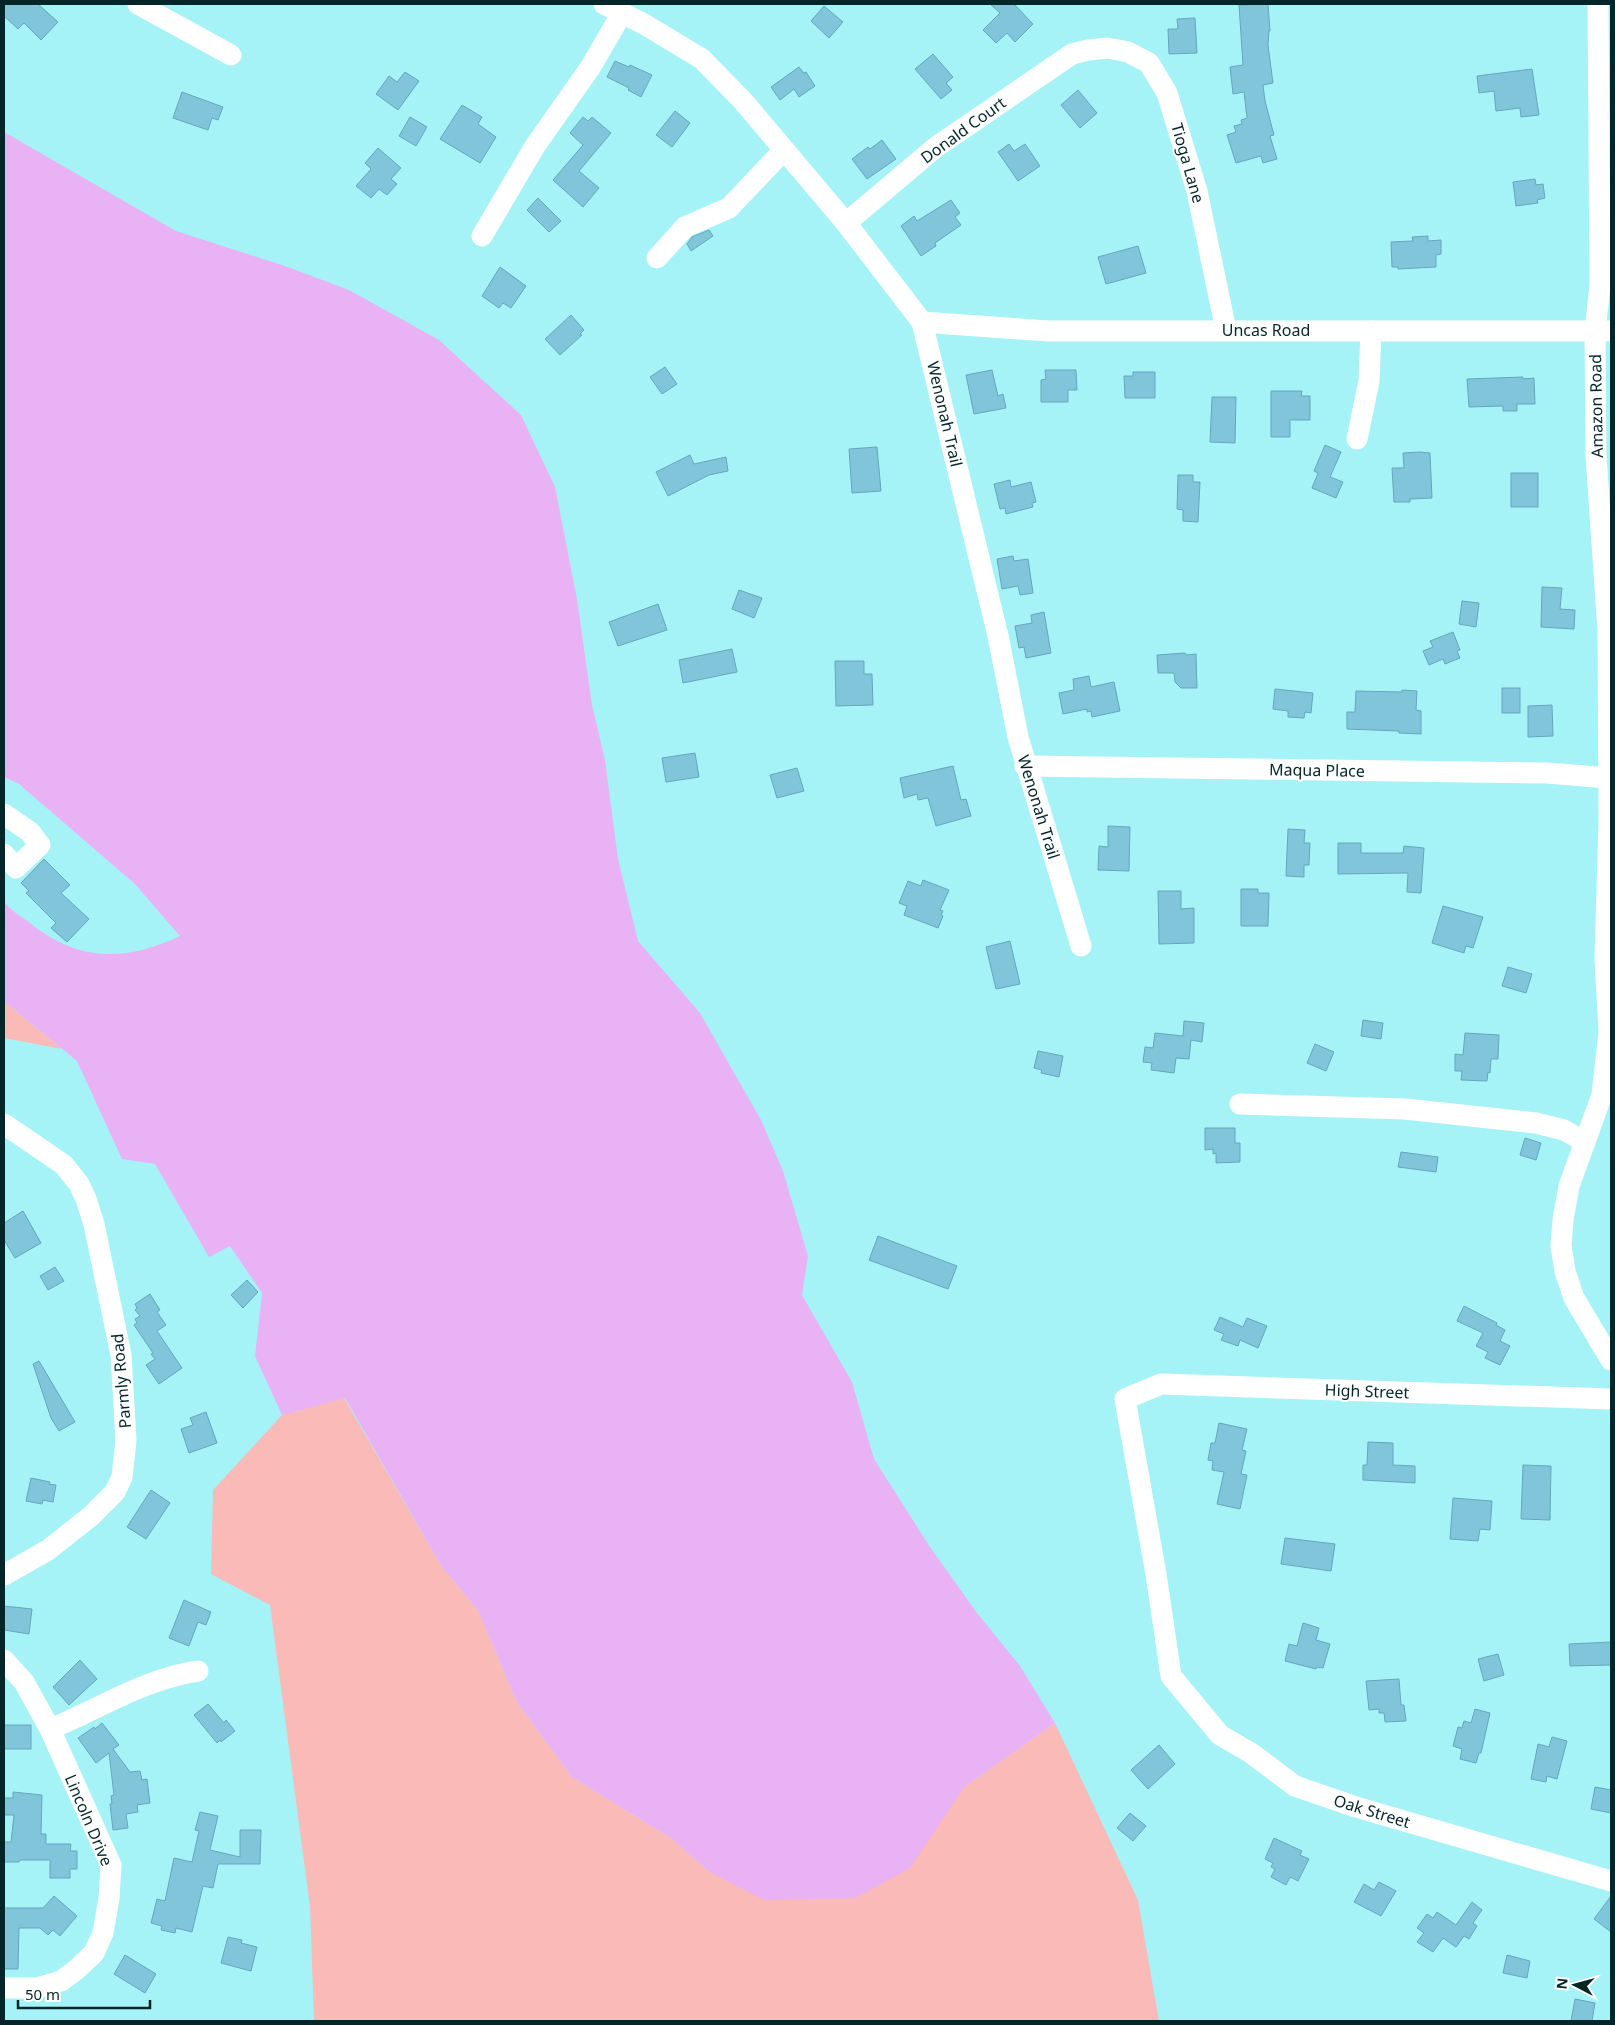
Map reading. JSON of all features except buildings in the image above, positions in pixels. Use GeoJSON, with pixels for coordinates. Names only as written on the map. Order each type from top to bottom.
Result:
{"type":"FeatureCollection","features":[{"type":"Feature","properties":{"kind":"street"},"geometry":{"type":"LineString","coordinates":[[138,4],[231,55]]}},
{"type":"Feature","properties":{"kind":"street","name":"Amazon Road"},"geometry":{"type":"LineString","coordinates":[[1598,4],[1606,282],[1603,331],[1604,460],[1610,631],[1608,778],[1610,820],[1605,959],[1609,1032],[1602,1094],[1569,1186],[1561,1246],[1574,1298],[1611,1360]]}},
{"type":"Feature","properties":{"kind":"street"},"geometry":{"type":"LineString","coordinates":[[482,236],[535,146],[590,68],[613,8]]}},
{"type":"Feature","properties":{"kind":"street","name":"Wenonah Trail"},"geometry":{"type":"LineString","coordinates":[[613,8],[702,59],[743,101],[846,223],[922,322],[998,636],[1011,710],[1025,766],[1081,946]]}},
{"type":"Feature","properties":{"kind":"street","name":"Tioga Lane"},"geometry":{"type":"LineString","coordinates":[[1088,50],[1108,48],[1128,52],[1149,64],[1167,93],[1197,190],[1226,330]]}},
{"type":"Feature","properties":{"kind":"street","name":"Donald Court"},"geometry":{"type":"LineString","coordinates":[[846,223],[936,147],[1072,54],[1088,50]]}},
{"type":"Feature","properties":{"kind":"street"},"geometry":{"type":"LineString","coordinates":[[657,258],[685,227],[729,208],[784,150]]}},
{"type":"Feature","properties":{"kind":"street","name":"Uncas Road"},"geometry":{"type":"LineString","coordinates":[[922,322],[1048,331],[1603,331]]}},
{"type":"Feature","properties":{"kind":"street"},"geometry":{"type":"LineString","coordinates":[[1357,439],[1369,381],[1371,331]]}},
{"type":"Feature","properties":{"kind":"street","name":"Maqua Place"},"geometry":{"type":"LineString","coordinates":[[1025,766],[1547,773],[1608,778]]}},
{"type":"Feature","properties":{"kind":"street"},"geometry":{"type":"LineString","coordinates":[[4,814],[30,832],[40,845],[16,868],[4,854]]}},
{"type":"Feature","properties":{"kind":"street"},"geometry":{"type":"LineString","coordinates":[[1240,1104],[1405,1109],[1536,1123],[1564,1130],[1585,1142]]}},
{"type":"Feature","properties":{"kind":"street","name":"Parmly Road"},"geometry":{"type":"LineString","coordinates":[[4,1575],[48,1550],[91,1516],[115,1492],[122,1477],[126,1440],[121,1355],[94,1224],[86,1199],[79,1184],[64,1166],[11,1128]]}},
{"type":"Feature","properties":{"kind":"street","name":"High Street"},"geometry":{"type":"LineString","coordinates":[[1171,1676],[1156,1574],[1125,1399],[1161,1384],[1611,1400]]}},
{"type":"Feature","properties":{"kind":"street","name":"Lincoln Drive"},"geometry":{"type":"LineString","coordinates":[[4,1660],[24,1682],[50,1729],[110,1865],[109,1898],[104,1933],[94,1953],[61,1981],[37,1988],[4,1988]]}},
{"type":"Feature","properties":{"kind":"street"},"geometry":{"type":"LineString","coordinates":[[50,1729],[145,1685],[166,1677],[198,1671]]}},
{"type":"Feature","properties":{"kind":"street","name":"Oak Street"},"geometry":{"type":"LineString","coordinates":[[1171,1676],[1220,1735],[1251,1753],[1295,1786],[1356,1807],[1611,1882]]}},
{"type":"Feature","properties":{"kind":"shaded area"},"geometry":{"type":"Polygon","coordinates":[[[4,132],[176,231],[285,266],[349,290],[439,340],[521,415],[555,487],[577,599],[592,705],[605,760],[618,859],[638,941],[700,1013],[761,1120],[783,1171],[808,1256],[802,1295],[852,1382],[874,1459],[930,1547],[977,1613],[1020,1666],[1055,1723],[964,1787],[910,1868],[855,1898],[764,1900],[710,1872],[671,1838],[572,1777],[517,1702],[478,1610],[442,1567],[345,1398],[282,1415],[255,1356],[262,1293],[230,1246],[209,1257],[155,1164],[122,1159],[77,1061],[4,1001],[4,901],[12,910],[48,936],[84,951],[102,954],[121,954],[159,945],[180,936],[135,884],[19,784],[4,777],[4,132]]]}},
{"type":"Feature","properties":{"kind":"shaded area"},"geometry":{"type":"Polygon","coordinates":[[[4,1001],[62,1049],[4,1038],[4,1001]]]}},
{"type":"Feature","properties":{"kind":"shaded area"},"geometry":{"type":"Polygon","coordinates":[[[344,1398],[442,1567],[478,1610],[517,1702],[572,1777],[671,1838],[710,1872],[909,1868],[964,1787],[1055,1723],[1138,1900],[1159,2021],[314,2021],[310,1907],[270,1605],[211,1574],[213,1490],[282,1415],[344,1398]]]}}]}
